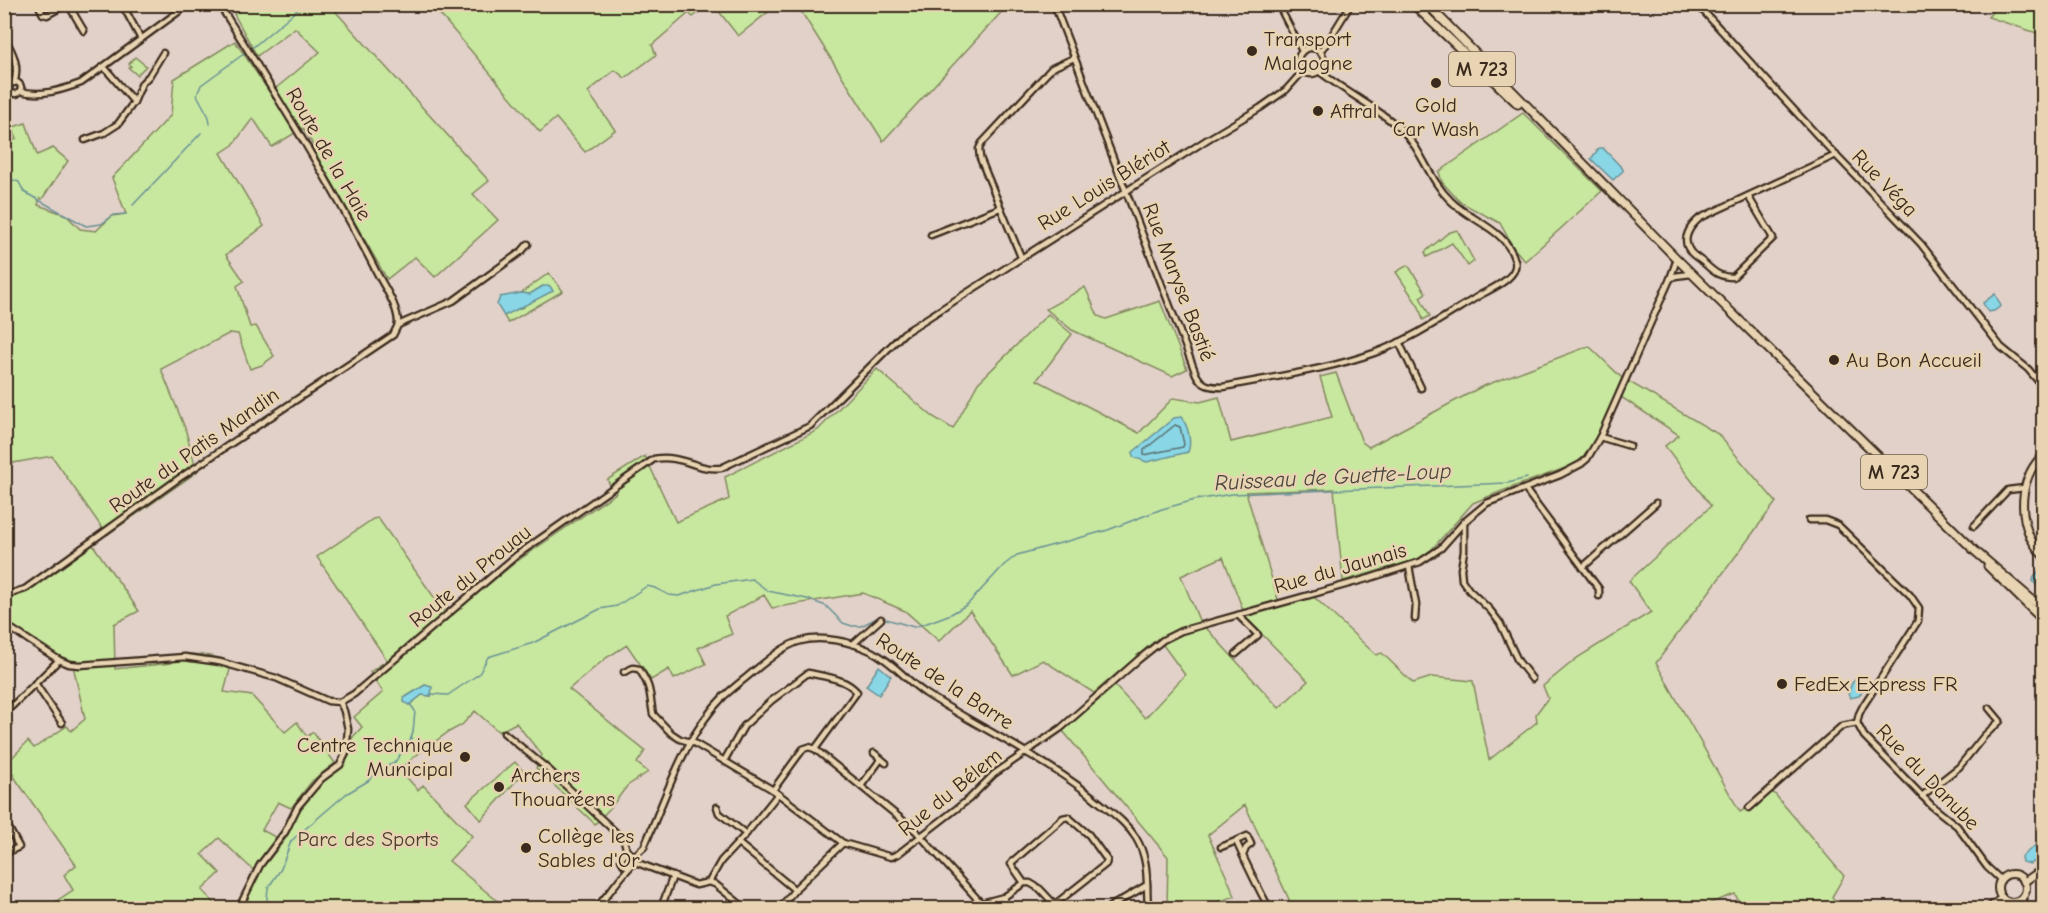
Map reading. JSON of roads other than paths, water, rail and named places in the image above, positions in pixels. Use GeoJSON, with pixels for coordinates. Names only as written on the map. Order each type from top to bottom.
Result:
{"type":"FeatureCollection","features":[{"type":"Feature","properties":{"kind":"main road","name":"M 723"},"geometry":{"type":"LineString","coordinates":[[1413,4],[1514,101],[1552,132]]}},
{"type":"Feature","properties":{"kind":"main road","name":"M 723"},"geometry":{"type":"LineString","coordinates":[[1427,4],[1677,259],[1975,550],[2043,610]]}},
{"type":"Feature","properties":{"kind":"main road"},"geometry":{"type":"LineString","coordinates":[[2043,454],[2037,460],[2024,488],[2025,522],[2031,539],[2043,557]]}},
{"type":"Feature","properties":{"kind":"main road","name":"M 723"},"geometry":{"type":"LineString","coordinates":[[1975,550],[1984,563],[2043,621]]}},
{"type":"Feature","properties":{"kind":"main road"},"geometry":{"type":"LineString","coordinates":[[2024,882],[2043,868]]}},
{"type":"Feature","properties":{"kind":"main road"},"geometry":{"type":"LineString","coordinates":[[2007,875],[2020,877],[2024,882],[2025,889],[2021,898],[2012,902],[2002,898],[1998,888],[2001,880],[2007,875]]}},
{"type":"Feature","properties":{"kind":"main road"},"geometry":{"type":"LineString","coordinates":[[1989,909],[2002,898]]}},
{"type":"Feature","properties":{"kind":"street"},"geometry":{"type":"LineString","coordinates":[[38,4],[43,14],[46,15],[68,4],[84,31]]}},
{"type":"Feature","properties":{"kind":"street"},"geometry":{"type":"LineString","coordinates":[[122,4],[141,39]]}},
{"type":"Feature","properties":{"kind":"street"},"geometry":{"type":"LineString","coordinates":[[11,92],[16,94],[20,91],[32,94],[68,88],[81,83],[189,4]]}},
{"type":"Feature","properties":{"kind":"street","name":"Route de la Haie"},"geometry":{"type":"LineString","coordinates":[[219,4],[364,247],[396,309],[398,325]]}},
{"type":"Feature","properties":{"kind":"street","name":"Rue Maryse Bastié"},"geometry":{"type":"LineString","coordinates":[[1054,4],[1201,383],[1207,386],[1223,387],[1316,368],[1373,353],[1399,342]]}},
{"type":"Feature","properties":{"kind":"street"},"geometry":{"type":"LineString","coordinates":[[1278,4],[1302,51]]}},
{"type":"Feature","properties":{"kind":"street"},"geometry":{"type":"LineString","coordinates":[[1320,51],[1350,4]]}},
{"type":"Feature","properties":{"kind":"street","name":"Rue Véga"},"geometry":{"type":"LineString","coordinates":[[1697,4],[1921,244],[2001,348],[2028,369],[2043,388]]}},
{"type":"Feature","properties":{"kind":"street"},"geometry":{"type":"LineString","coordinates":[[4,37],[16,61],[17,74],[10,86],[11,92]]}},
{"type":"Feature","properties":{"kind":"street"},"geometry":{"type":"LineString","coordinates":[[1309,48],[1320,51],[1324,61],[1319,70],[1313,74],[1303,71],[1298,61],[1302,51],[1309,48]]}},
{"type":"Feature","properties":{"kind":"street"},"geometry":{"type":"LineString","coordinates":[[85,140],[104,133],[118,124],[134,102],[141,83],[149,76],[163,53]]}},
{"type":"Feature","properties":{"kind":"street"},"geometry":{"type":"LineString","coordinates":[[1021,257],[980,158],[980,146],[1052,68],[1074,58]]}},
{"type":"Feature","properties":{"kind":"street"},"geometry":{"type":"LineString","coordinates":[[104,67],[134,102]]}},
{"type":"Feature","properties":{"kind":"street"},"geometry":{"type":"LineString","coordinates":[[1319,70],[1401,130],[1450,201],[1496,233],[1508,247],[1515,262],[1513,273],[1493,288],[1399,342],[1421,388]]}},
{"type":"Feature","properties":{"kind":"street","name":"Rue Louis Blériot"},"geometry":{"type":"LineString","coordinates":[[919,322],[1260,108],[1286,90],[1303,71]]}},
{"type":"Feature","properties":{"kind":"street"},"geometry":{"type":"LineString","coordinates":[[14,82],[20,84],[20,91]]}},
{"type":"Feature","properties":{"kind":"street"},"geometry":{"type":"LineString","coordinates":[[5,96],[11,92]]}},
{"type":"Feature","properties":{"kind":"street"},"geometry":{"type":"LineString","coordinates":[[1748,196],[1773,238],[1733,277],[1720,277],[1690,251],[1686,242],[1687,234],[1693,224],[1700,219],[1748,196],[1836,155]]}},
{"type":"Feature","properties":{"kind":"street"},"geometry":{"type":"LineString","coordinates":[[931,235],[1000,208]]}},
{"type":"Feature","properties":{"kind":"street"},"geometry":{"type":"LineString","coordinates":[[398,325],[453,301],[522,251],[528,244]]}},
{"type":"Feature","properties":{"kind":"street","name":"Rue du Jaunais"},"geometry":{"type":"LineString","coordinates":[[1026,752],[1061,728],[1138,660],[1180,631],[1409,566],[1430,557],[1464,522],[1487,503],[1581,464],[1587,459],[1600,437],[1677,259]]}},
{"type":"Feature","properties":{"kind":"street"},"geometry":{"type":"LineString","coordinates":[[1670,279],[1686,273],[1693,274]]}},
{"type":"Feature","properties":{"kind":"street","name":"Route du Prouau"},"geometry":{"type":"LineString","coordinates":[[340,702],[354,694],[517,555],[654,459],[669,457],[707,468],[721,468],[797,433],[819,418],[904,333],[919,322]]}},
{"type":"Feature","properties":{"kind":"street","name":"Route du Patis Mandin"},"geometry":{"type":"LineString","coordinates":[[4,596],[25,589],[178,479],[393,335],[398,325]]}},
{"type":"Feature","properties":{"kind":"street"},"geometry":{"type":"LineString","coordinates":[[1600,437],[1630,447]]}},
{"type":"Feature","properties":{"kind":"street"},"geometry":{"type":"LineString","coordinates":[[1974,526],[2008,490],[2024,488]]}},
{"type":"Feature","properties":{"kind":"street"},"geometry":{"type":"LineString","coordinates":[[1525,489],[1599,589],[1599,596]]}},
{"type":"Feature","properties":{"kind":"street"},"geometry":{"type":"LineString","coordinates":[[1583,567],[1656,503]]}},
{"type":"Feature","properties":{"kind":"street"},"geometry":{"type":"LineString","coordinates":[[1749,808],[1842,726],[1857,723],[1858,714],[1918,621],[1919,608],[1910,595],[1838,525],[1825,520],[1809,520]]}},
{"type":"Feature","properties":{"kind":"street"},"geometry":{"type":"LineString","coordinates":[[1464,522],[1462,580],[1468,590],[1490,610],[1500,623],[1518,661],[1532,678]]}},
{"type":"Feature","properties":{"kind":"street"},"geometry":{"type":"LineString","coordinates":[[1409,566],[1416,606],[1415,619]]}},
{"type":"Feature","properties":{"kind":"street"},"geometry":{"type":"LineString","coordinates":[[1236,654],[1258,635],[1238,615]]}},
{"type":"Feature","properties":{"kind":"street"},"geometry":{"type":"LineString","coordinates":[[853,644],[881,620]]}},
{"type":"Feature","properties":{"kind":"street"},"geometry":{"type":"LineString","coordinates":[[4,624],[59,660],[69,664],[185,657],[220,662],[276,678],[328,701],[340,702],[348,729],[346,753],[340,765],[321,779],[298,806],[285,832],[260,865],[238,909]]}},
{"type":"Feature","properties":{"kind":"street","name":"Route de la Barre"},"geometry":{"type":"LineString","coordinates":[[634,859],[644,847],[679,764],[692,741],[724,697],[790,644],[814,639],[834,640],[874,652],[921,691],[1076,784],[1123,822],[1136,837],[1144,853],[1148,909]]}},
{"type":"Feature","properties":{"kind":"street"},"geometry":{"type":"LineString","coordinates":[[4,714],[59,660]]}},
{"type":"Feature","properties":{"kind":"street"},"geometry":{"type":"LineString","coordinates":[[624,672],[633,668],[639,669],[652,694],[653,714],[671,733],[680,739],[692,741],[773,790],[843,843],[795,890],[780,909]]}},
{"type":"Feature","properties":{"kind":"street"},"geometry":{"type":"LineString","coordinates":[[724,760],[744,726],[771,701],[808,673],[843,681],[857,692],[815,749]]}},
{"type":"Feature","properties":{"kind":"street"},"geometry":{"type":"LineString","coordinates":[[35,683],[62,723]]}},
{"type":"Feature","properties":{"kind":"street"},"geometry":{"type":"LineString","coordinates":[[1922,796],[1954,772],[1984,736],[2000,721],[1989,708]]}},
{"type":"Feature","properties":{"kind":"street","name":"Rue du Danube"},"geometry":{"type":"LineString","coordinates":[[1857,723],[1864,736],[1922,796],[1957,826],[1987,867],[2001,880]]}},
{"type":"Feature","properties":{"kind":"street"},"geometry":{"type":"LineString","coordinates":[[504,733],[549,770],[624,840],[627,852],[631,853],[634,859],[696,885],[709,882],[715,884],[738,906],[745,909]]}},
{"type":"Feature","properties":{"kind":"street"},"geometry":{"type":"LineString","coordinates":[[773,790],[803,749],[809,747],[815,749],[921,836],[981,903],[1004,897],[1024,883],[1035,885],[1056,907],[1106,864],[1107,860],[1089,835],[1068,818],[1063,818],[1011,864],[1024,883]]}},
{"type":"Feature","properties":{"kind":"street","name":"Rue du Bélem"},"geometry":{"type":"LineString","coordinates":[[843,843],[895,856],[969,799],[994,774],[1026,752]]}},
{"type":"Feature","properties":{"kind":"street"},"geometry":{"type":"LineString","coordinates":[[874,753],[886,763]]}},
{"type":"Feature","properties":{"kind":"street"},"geometry":{"type":"LineString","coordinates":[[861,786],[880,759]]}},
{"type":"Feature","properties":{"kind":"street"},"geometry":{"type":"LineString","coordinates":[[709,882],[721,861],[778,794]]}},
{"type":"Feature","properties":{"kind":"street"},"geometry":{"type":"LineString","coordinates":[[717,807],[719,813],[746,834]]}},
{"type":"Feature","properties":{"kind":"street"},"geometry":{"type":"LineString","coordinates":[[4,825],[7,825],[19,847],[4,854]]}},
{"type":"Feature","properties":{"kind":"street"},"geometry":{"type":"LineString","coordinates":[[1221,848],[1247,836],[1251,844],[1243,855]]}},
{"type":"Feature","properties":{"kind":"street"},"geometry":{"type":"LineString","coordinates":[[1236,841],[1269,909]]}},
{"type":"Feature","properties":{"kind":"street"},"geometry":{"type":"LineString","coordinates":[[738,843],[795,890]]}},
{"type":"Feature","properties":{"kind":"street"},"geometry":{"type":"LineString","coordinates":[[627,852],[622,855],[621,860],[628,866]]}},
{"type":"Feature","properties":{"kind":"street"},"geometry":{"type":"LineString","coordinates":[[596,909],[622,878],[634,859]]}},
{"type":"Feature","properties":{"kind":"street"},"geometry":{"type":"LineString","coordinates":[[661,909],[673,876]]}},
{"type":"Feature","properties":{"kind":"street"},"geometry":{"type":"LineString","coordinates":[[1108,909],[1147,885]]}},
{"type":"Feature","properties":{"kind":"street"},"geometry":{"type":"LineString","coordinates":[[1003,909],[1004,897]]}},
{"type":"Feature","properties":{"kind":"street"},"geometry":{"type":"LineString","coordinates":[[2021,898],[2027,909]]}},
{"type":"Feature","properties":{"kind":"street"},"geometry":{"type":"LineString","coordinates":[[634,909],[639,905],[649,909]]}},
{"type":"Feature","properties":{"kind":"street"},"geometry":{"type":"LineString","coordinates":[[896,909],[898,906],[901,909]]}},
{"type":"Feature","properties":{"kind":"water"},"geometry":{"type":"Polygon","coordinates":[[[1599,148],[1603,148],[1623,169],[1613,180],[1591,159],[1599,148]]]}},
{"type":"Feature","properties":{"kind":"water"},"geometry":{"type":"Polygon","coordinates":[[[543,286],[550,286],[553,291],[504,316],[497,305],[500,297],[521,293],[530,294],[543,286]]]}},
{"type":"Feature","properties":{"kind":"water"},"geometry":{"type":"Polygon","coordinates":[[[1995,294],[2001,306],[1988,312],[1983,303],[1995,294]]]}},
{"type":"Feature","properties":{"kind":"water"},"geometry":{"type":"Polygon","coordinates":[[[1181,417],[1189,434],[1188,452],[1147,462],[1133,457],[1133,452],[1174,418],[1181,417]]]}},
{"type":"Feature","properties":{"kind":"water"},"geometry":{"type":"Polygon","coordinates":[[[2041,569],[2043,570],[2043,593],[2033,581],[2034,576],[2041,569]]]}},
{"type":"Feature","properties":{"kind":"water"},"geometry":{"type":"Polygon","coordinates":[[[879,666],[891,676],[879,695],[866,686],[879,666]]]}},
{"type":"Feature","properties":{"kind":"water"},"geometry":{"type":"Polygon","coordinates":[[[1856,679],[1864,689],[1859,696],[1850,698],[1848,694],[1856,679]]]}},
{"type":"Feature","properties":{"kind":"water"},"geometry":{"type":"Polygon","coordinates":[[[425,685],[432,687],[431,696],[422,695],[409,705],[404,702],[404,698],[425,685]]]}},
{"type":"Feature","properties":{"kind":"water"},"geometry":{"type":"Polygon","coordinates":[[[2043,839],[2043,856],[2030,864],[2022,862],[2021,857],[2043,839]]]}},
{"type":"Feature","properties":{"kind":"waterway"},"geometry":{"type":"LineString","coordinates":[[252,48],[304,4]]}},
{"type":"Feature","properties":{"kind":"waterway"},"geometry":{"type":"LineString","coordinates":[[210,124],[209,117],[197,95],[201,85],[245,53]]}},
{"type":"Feature","properties":{"kind":"waterway"},"geometry":{"type":"LineString","coordinates":[[133,205],[201,133]]}},
{"type":"Feature","properties":{"kind":"waterway"},"geometry":{"type":"LineString","coordinates":[[4,177],[19,182],[24,192],[86,226],[101,224],[114,215],[126,214]]}},
{"type":"Feature","properties":{"kind":"waterway","name":"Ruisseau de Guette-Loup"},"geometry":{"type":"LineString","coordinates":[[886,619],[914,627],[951,614],[968,604],[1004,565],[1017,555],[1108,530],[1162,509],[1195,500],[1232,494],[1508,483],[1527,478]]}},
{"type":"Feature","properties":{"kind":"waterway","name":"Ruisseau de Guette-Loup"},"geometry":{"type":"LineString","coordinates":[[430,694],[448,695],[479,674],[488,657],[533,643],[600,609],[617,606],[647,586],[669,595],[679,596],[716,584],[752,579],[768,591],[807,599],[826,606],[843,623],[852,626],[861,626],[879,617]]}},
{"type":"Feature","properties":{"kind":"waterway","name":"Ruisseau de Guette-Loup"},"geometry":{"type":"LineString","coordinates":[[266,908],[268,888],[281,869],[291,841],[346,794],[395,762],[410,741],[415,711],[410,704]]}},
{"type":"Feature","properties":{"kind":"place","name":"Transport Malgogne"},"geometry":{"type":"Point","coordinates":[1252,51]}},
{"type":"Feature","properties":{"kind":"place","name":"Gold Car Wash"},"geometry":{"type":"Point","coordinates":[1436,83]}},
{"type":"Feature","properties":{"kind":"place","name":"Aftral"},"geometry":{"type":"Point","coordinates":[1318,111]}},
{"type":"Feature","properties":{"kind":"place","name":"Au Bon Accueil"},"geometry":{"type":"Point","coordinates":[1834,360]}},
{"type":"Feature","properties":{"kind":"place","name":"FedEx Express FR"},"geometry":{"type":"Point","coordinates":[1782,684]}},
{"type":"Feature","properties":{"kind":"place","name":"Centre Technique Municipal"},"geometry":{"type":"Point","coordinates":[465,757]}},
{"type":"Feature","properties":{"kind":"place","name":"Archers Thouaréens"},"geometry":{"type":"Point","coordinates":[499,787]}},
{"type":"Feature","properties":{"kind":"place","name":"Collège les Sables d'Or"},"geometry":{"type":"Point","coordinates":[526,848]}},
{"type":"Feature","properties":{"kind":"park label","name":"Parc des Sports"},"geometry":{"type":"Point","coordinates":[368,839]}}]}
